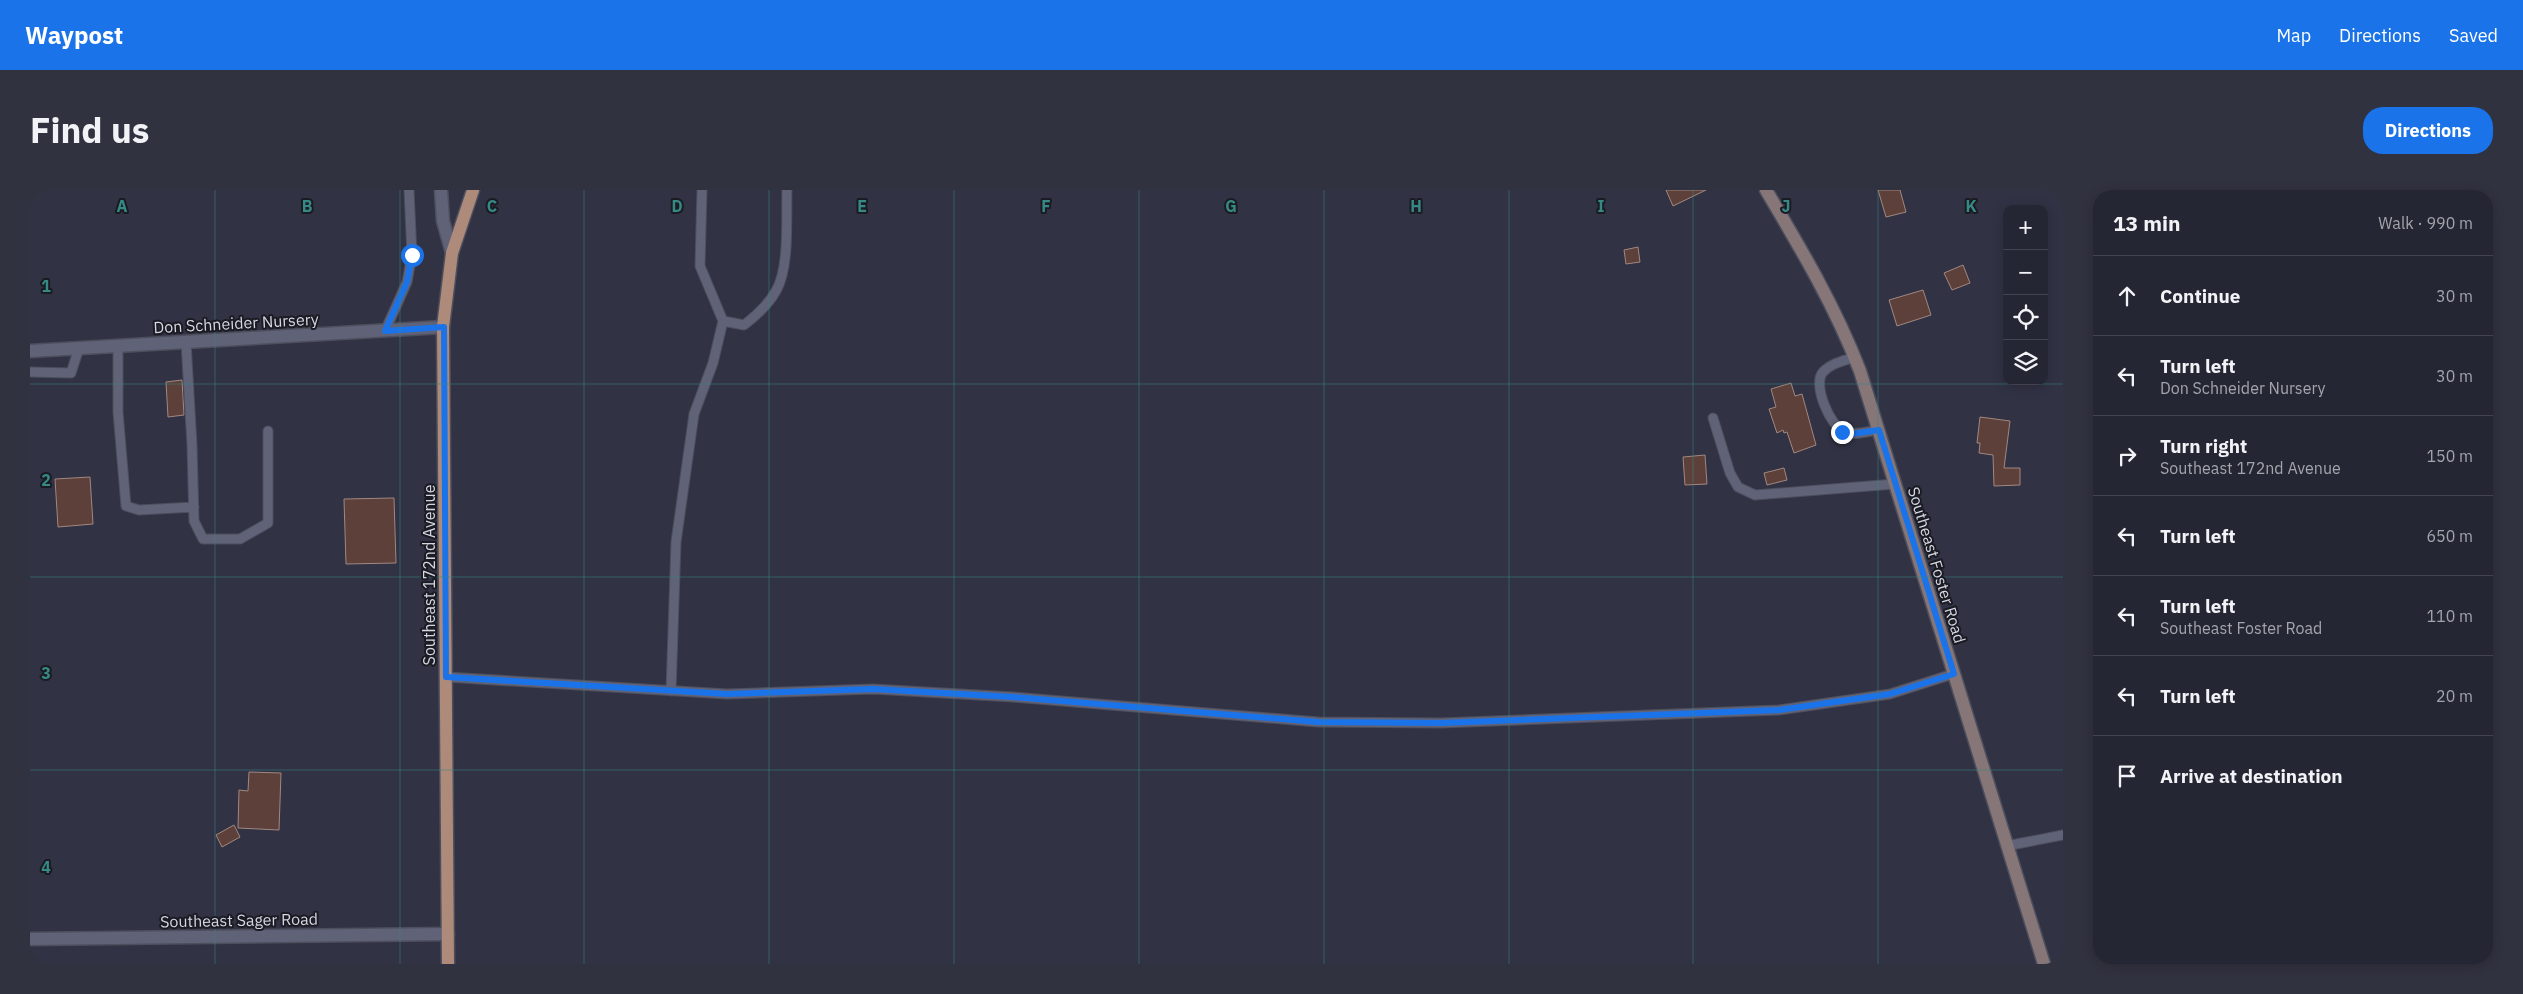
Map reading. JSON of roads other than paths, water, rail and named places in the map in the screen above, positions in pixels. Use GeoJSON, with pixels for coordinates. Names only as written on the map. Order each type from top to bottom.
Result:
{"type":"FeatureCollection","features":[{"type":"Feature","properties":{"kind":"main road","name":"Southeast 172nd Avenue"},"geometry":{"type":"LineString","coordinates":[[448,964],[444,327],[452,253],[473,190]]}},
{"type":"Feature","properties":{"kind":"main road","name":"Southeast Foster Road"},"geometry":{"type":"LineString","coordinates":[[1766,190],[1816,273],[1855,357],[2044,964]]}},
{"type":"Feature","properties":{"kind":"street"},"geometry":{"type":"LineString","coordinates":[[441,190],[443,221],[452,253]]}},
{"type":"Feature","properties":{"kind":"street","name":"Don Schneider Nursery"},"geometry":{"type":"LineString","coordinates":[[30,351],[444,327]]}},
{"type":"Feature","properties":{"kind":"street","name":"Southeast Sager Road"},"geometry":{"type":"LineString","coordinates":[[30,939],[448,934]]}},
{"type":"Feature","properties":{"kind":"lane"},"geometry":{"type":"LineString","coordinates":[[385,331],[407,282],[412,255],[409,190]]}},
{"type":"Feature","properties":{"kind":"lane"},"geometry":{"type":"LineString","coordinates":[[671,691],[678,522],[694,414],[713,363],[723,321],[700,266],[702,190]]}},
{"type":"Feature","properties":{"kind":"lane"},"geometry":{"type":"LineString","coordinates":[[723,321],[744,325],[762,310],[777,289],[784,262],[787,190]]}},
{"type":"Feature","properties":{"kind":"lane"},"geometry":{"type":"LineString","coordinates":[[186,342],[194,521],[203,539],[240,539],[268,523],[268,431]]}},
{"type":"Feature","properties":{"kind":"lane"},"geometry":{"type":"LineString","coordinates":[[118,346],[118,412],[126,506],[139,510],[194,507]]}},
{"type":"Feature","properties":{"kind":"lane"},"geometry":{"type":"LineString","coordinates":[[30,372],[71,373],[79,348]]}},
{"type":"Feature","properties":{"kind":"lane"},"geometry":{"type":"LineString","coordinates":[[1855,357],[1830,366],[1822,373],[1819,384],[1826,410],[1842,432],[1852,434],[1879,430]]}},
{"type":"Feature","properties":{"kind":"lane"},"geometry":{"type":"LineString","coordinates":[[1713,418],[1730,473],[1738,487],[1754,495],[1895,484]]}},
{"type":"Feature","properties":{"kind":"lane"},"geometry":{"type":"LineString","coordinates":[[446,677],[727,694],[873,689],[1013,697],[1318,722],[1441,723],[1779,710],[1890,694],[1954,674]]}},
{"type":"Feature","properties":{"kind":"lane"},"geometry":{"type":"LineString","coordinates":[[2006,846],[2063,835]]}}]}
